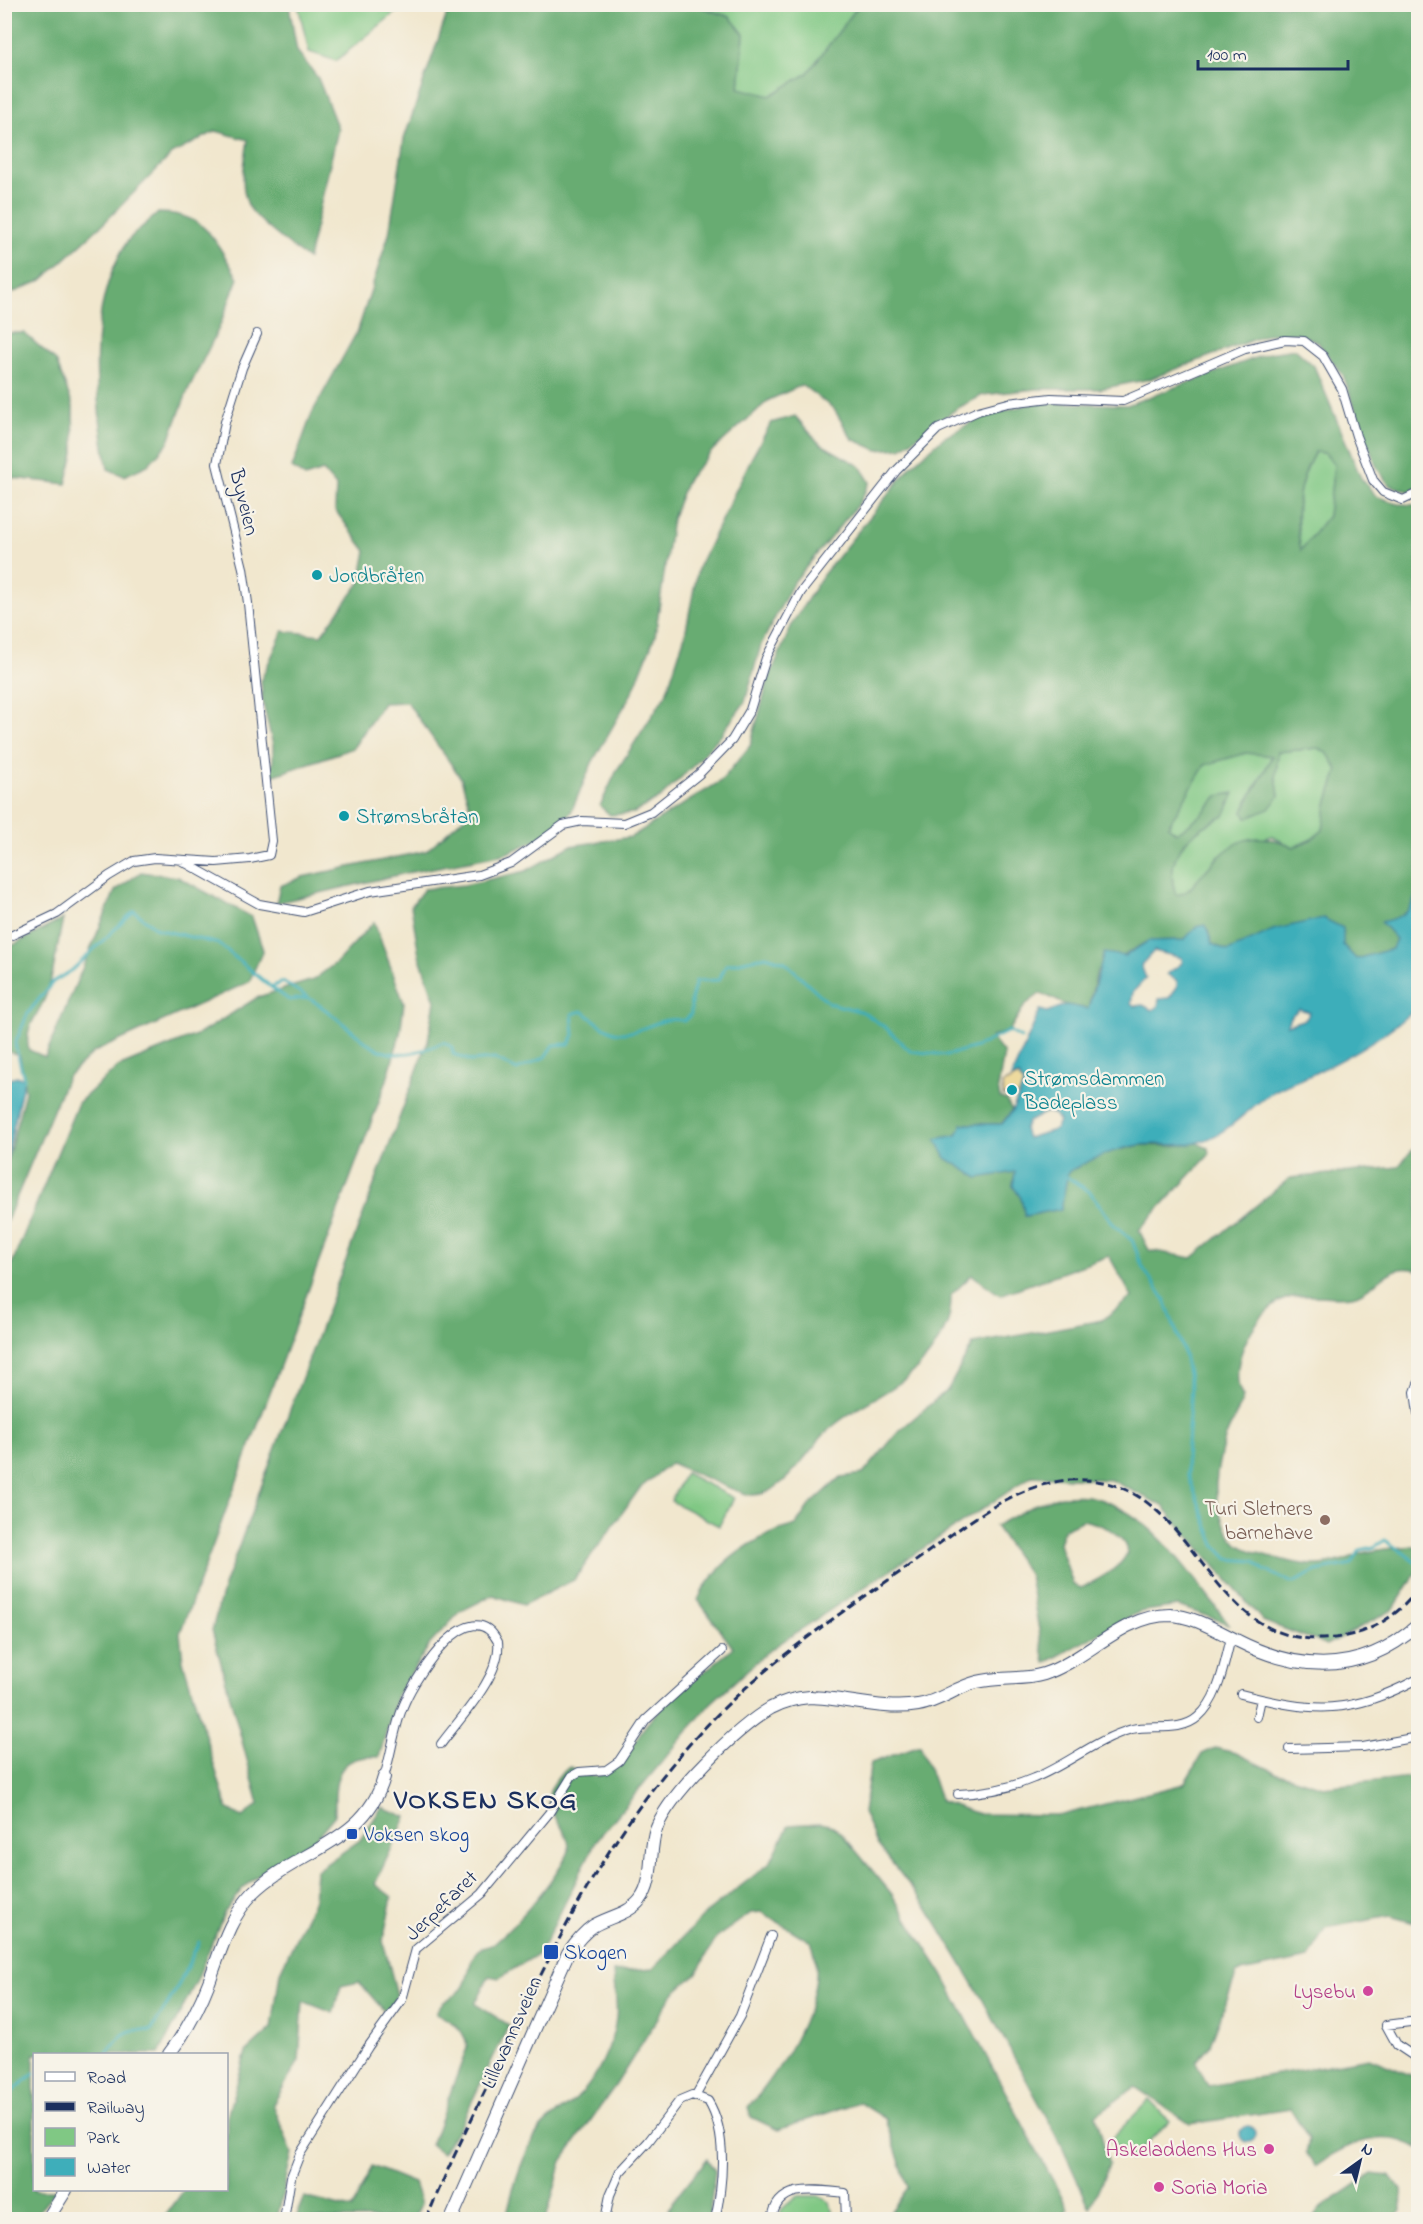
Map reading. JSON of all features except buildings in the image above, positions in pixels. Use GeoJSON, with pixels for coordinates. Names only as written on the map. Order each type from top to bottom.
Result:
{"type":"FeatureCollection","features":[{"type":"Feature","properties":{"kind":"street","name":"Byveien"},"geometry":{"type":"LineString","coordinates":[[182,861],[235,861],[269,855],[272,841],[243,568],[217,464],[225,422],[242,368],[257,334]]}},
{"type":"Feature","properties":{"kind":"street"},"geometry":{"type":"LineString","coordinates":[[4,939],[57,914],[109,876],[134,861],[155,858],[182,861],[251,901],[304,912],[370,891],[479,875],[519,858],[563,825],[582,821],[624,823],[651,812],[699,774],[732,740],[750,710],[766,658],[801,592],[896,471],[938,429],[978,411],[1051,398],[1123,401],[1245,349],[1279,341],[1301,340],[1316,347],[1329,364],[1342,389],[1360,449],[1379,489],[1403,500],[1419,493]]}},
{"type":"Feature","properties":{"kind":"street"},"geometry":{"type":"LineString","coordinates":[[1419,1384],[1415,1392],[1419,1413]]}},
{"type":"Feature","properties":{"kind":"street","name":"Lillevannsveien"},"geometry":{"type":"LineString","coordinates":[[451,2220],[568,1953],[591,1928],[633,1907],[640,1900],[648,1882],[656,1830],[669,1805],[714,1757],[757,1718],[782,1702],[798,1698],[825,1697],[908,1706],[927,1703],[977,1682],[1035,1676],[1055,1669],[1133,1624],[1150,1618],[1179,1616],[1281,1660],[1323,1664],[1346,1662],[1372,1654],[1400,1640],[1419,1625]]}},
{"type":"Feature","properties":{"kind":"street"},"geometry":{"type":"LineString","coordinates":[[170,2053],[200,2004],[227,1932],[242,1906],[263,1884],[352,1828],[373,1803],[384,1777],[401,1711],[424,1668],[459,1630],[470,1625],[480,1625],[488,1629],[498,1642],[496,1660],[490,1677],[441,1744]]}},
{"type":"Feature","properties":{"kind":"street"},"geometry":{"type":"LineString","coordinates":[[958,1794],[1033,1779],[1115,1735],[1133,1729],[1168,1727],[1192,1722],[1203,1712],[1215,1691],[1231,1638]]}},
{"type":"Feature","properties":{"kind":"street","name":"Jerpefaret"},"geometry":{"type":"LineString","coordinates":[[284,2220],[291,2177],[300,2154],[368,2047],[402,2000],[417,1949],[482,1894],[549,1813],[572,1776],[579,1772],[606,1770],[619,1761],[646,1720],[722,1651]]}},
{"type":"Feature","properties":{"kind":"street"},"geometry":{"type":"LineString","coordinates":[[1241,1694],[1290,1706],[1338,1708],[1380,1698],[1419,1680]]}},
{"type":"Feature","properties":{"kind":"street"},"geometry":{"type":"LineString","coordinates":[[1257,1717],[1261,1699]]}},
{"type":"Feature","properties":{"kind":"street"},"geometry":{"type":"LineString","coordinates":[[1288,1749],[1364,1747],[1419,1737]]}},
{"type":"Feature","properties":{"kind":"street"},"geometry":{"type":"LineString","coordinates":[[605,2220],[610,2195],[620,2172],[648,2142],[680,2100],[696,2095],[740,2016],[771,1936]]}},
{"type":"Feature","properties":{"kind":"street"},"geometry":{"type":"LineString","coordinates":[[1419,2020],[1386,2025],[1397,2045],[1419,2059]]}},
{"type":"Feature","properties":{"kind":"street"},"geometry":{"type":"LineString","coordinates":[[696,2095],[708,2101],[717,2123],[722,2169],[715,2220]]}},
{"type":"Feature","properties":{"kind":"street"},"geometry":{"type":"LineString","coordinates":[[772,2220],[777,2205],[790,2193],[814,2189],[845,2193],[846,2220]]}},
{"type":"Feature","properties":{"kind":"street"},"geometry":{"type":"LineString","coordinates":[[47,2220],[65,2191]]}},
{"type":"Feature","properties":{"kind":"green space"},"geometry":{"type":"Polygon","coordinates":[[[5,4],[289,5],[297,51],[318,78],[338,129],[308,259],[266,226],[248,205],[243,181],[248,140],[216,131],[172,154],[104,223],[42,280],[10,294],[5,293],[5,4]]]}},
{"type":"Feature","properties":{"kind":"green space"},"geometry":{"type":"Polygon","coordinates":[[[298,4],[399,5],[397,11],[336,61],[309,52],[298,4]]]}},
{"type":"Feature","properties":{"kind":"green space"},"geometry":{"type":"Polygon","coordinates":[[[450,5],[694,5],[730,17],[744,34],[739,88],[770,96],[807,74],[859,5],[1418,5],[1418,488],[1411,492],[1389,485],[1377,468],[1343,375],[1317,341],[1298,334],[1268,334],[1150,379],[1100,389],[1036,389],[983,395],[958,408],[901,448],[877,450],[852,439],[834,409],[802,385],[769,400],[713,450],[687,480],[672,519],[655,636],[633,691],[592,763],[571,812],[553,833],[505,854],[407,873],[276,903],[280,886],[302,877],[426,851],[471,811],[461,778],[407,702],[383,703],[353,748],[269,777],[273,761],[273,745],[263,704],[261,680],[283,631],[321,635],[360,583],[366,551],[335,510],[336,486],[323,471],[305,477],[292,468],[312,413],[358,330],[389,234],[404,139],[450,5]]]}},
{"type":"Feature","properties":{"kind":"green space"},"geometry":{"type":"Polygon","coordinates":[[[694,5],[859,5],[807,74],[770,96],[739,88],[744,35],[730,17],[694,5]]]}},
{"type":"Feature","properties":{"kind":"green space"},"geometry":{"type":"Polygon","coordinates":[[[158,213],[175,214],[199,224],[215,241],[238,278],[219,328],[188,390],[168,443],[148,465],[124,476],[108,469],[103,441],[97,383],[99,326],[112,271],[125,245],[158,213]]]}},
{"type":"Feature","properties":{"kind":"green space"},"geometry":{"type":"Polygon","coordinates":[[[4,333],[24,333],[56,361],[73,406],[74,453],[66,484],[5,477],[4,333]]]}},
{"type":"Feature","properties":{"kind":"green space"},"geometry":{"type":"Polygon","coordinates":[[[1295,349],[1314,366],[1361,478],[1376,496],[1398,504],[1418,505],[1418,890],[1412,908],[1396,919],[1396,939],[1392,949],[1356,959],[1343,945],[1246,944],[1228,951],[1212,944],[1206,926],[1196,927],[1185,940],[1148,941],[1097,971],[1088,1009],[1066,1005],[1041,993],[1025,1005],[1009,1031],[991,1037],[1004,1054],[998,1088],[1000,1098],[1006,1100],[1012,1111],[1001,1124],[963,1124],[957,1135],[937,1139],[1015,1172],[1013,1186],[1021,1198],[1025,1216],[1060,1209],[1068,1172],[1101,1154],[1141,1145],[1172,1146],[1197,1143],[1208,1148],[1209,1155],[1139,1230],[1149,1250],[1192,1258],[1290,1178],[1398,1167],[1418,1143],[1418,1270],[1394,1271],[1364,1291],[1352,1296],[1292,1297],[1279,1302],[1267,1311],[1248,1338],[1241,1354],[1238,1384],[1243,1397],[1225,1439],[1216,1484],[1221,1515],[1228,1531],[1242,1547],[1275,1558],[1309,1565],[1323,1565],[1378,1550],[1418,1546],[1418,1570],[1393,1610],[1327,1645],[1263,1621],[1163,1506],[1111,1480],[1032,1476],[767,1652],[710,1704],[596,1841],[540,1953],[499,1978],[489,1976],[475,2004],[509,2025],[461,2124],[442,2153],[431,2145],[467,2048],[464,2035],[452,2023],[436,2013],[438,2008],[465,1985],[477,1951],[493,1944],[521,1917],[568,1855],[568,1839],[554,1816],[549,1800],[550,1792],[558,1777],[571,1767],[584,1774],[597,1776],[616,1767],[626,1757],[641,1731],[654,1715],[733,1648],[698,1600],[715,1574],[738,1552],[752,1543],[796,1525],[808,1507],[841,1477],[863,1474],[899,1431],[948,1389],[973,1344],[1102,1320],[1132,1297],[1109,1256],[1000,1295],[972,1275],[951,1295],[946,1326],[925,1360],[901,1382],[833,1426],[797,1468],[776,1487],[764,1493],[746,1494],[671,1463],[640,1488],[574,1580],[523,1605],[493,1595],[461,1611],[430,1644],[397,1695],[379,1757],[354,1760],[340,1771],[335,1790],[335,1815],[315,1839],[262,1872],[242,1889],[224,1913],[196,1982],[160,2053],[33,2053],[33,2191],[55,2191],[33,2219],[5,2220],[4,1283],[78,1103],[118,1067],[201,1033],[258,997],[313,980],[337,962],[374,922],[404,1003],[400,1034],[387,1080],[180,1633],[183,1661],[227,1808],[242,1817],[259,1804],[212,1630],[224,1586],[428,1041],[435,1001],[419,955],[411,906],[424,889],[464,885],[526,871],[570,846],[631,837],[721,781],[750,746],[769,678],[793,622],[823,575],[911,466],[943,438],[985,415],[1039,402],[1127,405],[1269,353],[1295,349]],[[1315,452],[1304,476],[1298,500],[1297,525],[1301,550],[1328,516],[1334,465],[1325,453],[1315,452]],[[1318,748],[1278,752],[1276,776],[1279,796],[1269,809],[1247,818],[1243,812],[1272,756],[1246,753],[1205,765],[1168,826],[1177,833],[1202,814],[1218,796],[1234,793],[1224,816],[1190,837],[1176,856],[1173,881],[1176,895],[1188,890],[1222,854],[1242,841],[1265,838],[1294,847],[1312,839],[1323,830],[1327,804],[1338,770],[1328,754],[1318,748]]]}},
{"type":"Feature","properties":{"kind":"green space"},"geometry":{"type":"Polygon","coordinates":[[[795,416],[819,443],[860,466],[870,482],[859,503],[793,583],[761,645],[745,702],[723,732],[696,763],[661,797],[634,813],[610,815],[600,806],[617,770],[666,694],[685,635],[698,568],[771,423],[795,416]]]}},
{"type":"Feature","properties":{"kind":"green space"},"geometry":{"type":"Polygon","coordinates":[[[1315,452],[1325,453],[1334,465],[1328,516],[1301,551],[1298,500],[1308,464],[1315,452]]]}},
{"type":"Feature","properties":{"kind":"green space"},"geometry":{"type":"Polygon","coordinates":[[[1318,748],[1328,753],[1338,770],[1327,804],[1323,830],[1312,839],[1294,847],[1271,836],[1218,857],[1186,893],[1176,895],[1173,868],[1182,846],[1200,829],[1224,816],[1218,796],[1202,814],[1177,833],[1168,826],[1204,765],[1246,753],[1272,755],[1243,812],[1248,818],[1279,796],[1276,776],[1278,752],[1318,748]]]}},
{"type":"Feature","properties":{"kind":"green space"},"geometry":{"type":"Polygon","coordinates":[[[141,872],[178,877],[252,917],[263,950],[249,982],[94,1052],[67,1077],[5,1225],[5,1170],[25,1092],[20,1056],[5,1050],[5,955],[13,945],[63,919],[48,989],[28,1035],[29,1050],[45,1057],[115,891],[141,872]]]}},
{"type":"Feature","properties":{"kind":"green space"},"geometry":{"type":"Polygon","coordinates":[[[685,1473],[734,1498],[719,1526],[671,1501],[685,1473]]]}},
{"type":"Feature","properties":{"kind":"green space"},"geometry":{"type":"Polygon","coordinates":[[[1061,1496],[1088,1496],[1132,1515],[1168,1547],[1229,1624],[1178,1606],[1139,1612],[1045,1663],[1029,1575],[995,1526],[1036,1504],[1061,1496]],[[1083,1520],[1064,1529],[1059,1543],[1073,1584],[1081,1588],[1114,1569],[1127,1553],[1117,1534],[1083,1520]]]}},
{"type":"Feature","properties":{"kind":"green space"},"geometry":{"type":"Polygon","coordinates":[[[920,1745],[941,1801],[979,1814],[1062,1815],[1184,1784],[1202,1754],[1215,1748],[1236,1753],[1275,1772],[1323,1787],[1418,1776],[1418,1924],[1390,1916],[1325,1928],[1309,1958],[1237,1973],[1210,2045],[1196,2062],[1208,2086],[1369,2058],[1418,2078],[1418,2148],[1391,2139],[1365,2141],[1339,2151],[1315,2166],[1306,2154],[1309,2139],[1291,2109],[1190,2124],[1135,2087],[1096,2115],[1109,2165],[1090,2208],[1057,2136],[980,1995],[927,1907],[877,1844],[863,1812],[871,1763],[920,1745]]]}},
{"type":"Feature","properties":{"kind":"green space"},"geometry":{"type":"Polygon","coordinates":[[[382,1807],[406,1817],[375,1884],[392,1897],[383,1941],[397,1995],[386,2013],[359,1982],[341,1986],[333,2013],[303,2001],[299,2061],[273,2104],[292,2153],[277,2219],[163,2219],[183,2191],[228,2191],[228,2113],[246,2052],[272,2028],[280,1972],[314,1900],[316,1871],[360,1840],[382,1807]]]}},
{"type":"Feature","properties":{"kind":"green space"},"geometry":{"type":"Polygon","coordinates":[[[821,1823],[833,1826],[842,1834],[891,1893],[943,1975],[1068,2209],[1059,2219],[885,2219],[908,2188],[886,2119],[859,2102],[778,2130],[751,2117],[748,2107],[788,2053],[800,2030],[815,1983],[816,1961],[811,1942],[762,1912],[751,1913],[717,1937],[696,1974],[672,1995],[617,2083],[562,2161],[546,2219],[506,2219],[518,2172],[540,2129],[585,2090],[603,2060],[616,2018],[613,1972],[653,1969],[705,1914],[770,1863],[789,1825],[821,1823]]]}},
{"type":"Feature","properties":{"kind":"green space"},"geometry":{"type":"Polygon","coordinates":[[[1149,2100],[1169,2121],[1130,2160],[1110,2140],[1149,2100]]]}},
{"type":"Feature","properties":{"kind":"green space"},"geometry":{"type":"Polygon","coordinates":[[[707,2159],[715,2171],[709,2219],[665,2219],[673,2201],[707,2159]]]}},
{"type":"Feature","properties":{"kind":"green space"},"geometry":{"type":"Polygon","coordinates":[[[372,2166],[414,2183],[421,2204],[414,2219],[298,2219],[298,2211],[304,2197],[352,2209],[372,2166]]]}},
{"type":"Feature","properties":{"kind":"green space"},"geometry":{"type":"Polygon","coordinates":[[[1372,2174],[1390,2176],[1401,2190],[1402,2210],[1394,2219],[1312,2219],[1319,2209],[1372,2174]]]}},
{"type":"Feature","properties":{"kind":"green space"},"geometry":{"type":"Polygon","coordinates":[[[797,2196],[818,2196],[830,2202],[834,2219],[779,2220],[782,2209],[797,2196]]]}},
{"type":"Feature","properties":{"kind":"sand","name":"Strømsdammen Badeplass"},"geometry":{"type":"Polygon","coordinates":[[[1019,1076],[1023,1084],[1019,1095],[1003,1096],[1002,1084],[1019,1076]]]}},
{"type":"Feature","properties":{"kind":"water"},"geometry":{"type":"Polygon","coordinates":[[[1418,890],[1418,1006],[1395,1026],[1356,1051],[1270,1094],[1219,1134],[1192,1144],[1140,1145],[1094,1159],[1068,1172],[1061,1209],[1025,1216],[1021,1198],[1013,1186],[1015,1172],[978,1178],[946,1158],[936,1139],[957,1135],[962,1124],[1002,1124],[1012,1111],[1023,1085],[1019,1076],[1011,1078],[1040,1010],[1047,1012],[1066,1005],[1088,1009],[1104,953],[1125,956],[1148,941],[1184,940],[1196,927],[1206,925],[1212,944],[1228,951],[1273,930],[1323,918],[1343,928],[1343,945],[1356,959],[1392,949],[1396,939],[1381,922],[1405,913],[1418,890]],[[1154,951],[1141,965],[1146,978],[1133,992],[1131,1003],[1135,1006],[1143,1005],[1152,1010],[1158,1006],[1159,999],[1169,998],[1177,987],[1177,981],[1167,974],[1182,963],[1182,958],[1154,951]],[[1299,1009],[1290,1017],[1287,1025],[1306,1019],[1310,1012],[1299,1009]],[[1046,1112],[1028,1122],[1024,1129],[1027,1138],[1055,1130],[1059,1121],[1054,1114],[1046,1112]]]}},
{"type":"Feature","properties":{"kind":"water"},"geometry":{"type":"Polygon","coordinates":[[[16,1076],[24,1079],[5,1165],[5,1078],[9,1080],[16,1076]]]}},
{"type":"Feature","properties":{"kind":"water"},"geometry":{"type":"Polygon","coordinates":[[[1248,2126],[1254,2128],[1256,2134],[1254,2140],[1248,2142],[1242,2140],[1240,2134],[1242,2128],[1248,2126]]]}},
{"type":"Feature","properties":{"kind":"waterway"},"geometry":{"type":"LineString","coordinates":[[24,1079],[15,1044],[28,1013],[53,982],[71,971],[134,911],[157,929],[219,944],[271,987],[283,982],[321,1006],[367,1043],[379,1050],[391,1053],[406,1054],[444,1042],[452,1047],[453,1054],[471,1061],[495,1059],[517,1070],[545,1057],[553,1045],[569,1044],[574,1035],[572,1014],[582,1011],[602,1026],[614,1032],[623,1033],[667,1020],[684,1021],[691,1014],[691,1000],[696,981],[719,980],[726,965],[766,956],[785,962],[829,1003],[863,1012],[886,1028],[910,1051],[947,1055],[976,1047],[1009,1031],[1021,1038]]}},
{"type":"Feature","properties":{"kind":"waterway"},"geometry":{"type":"LineString","coordinates":[[271,987],[289,1000],[307,998]]}},
{"type":"Feature","properties":{"kind":"waterway"},"geometry":{"type":"LineString","coordinates":[[1067,1177],[1090,1192],[1115,1226],[1132,1240],[1143,1268],[1165,1300],[1183,1350],[1191,1388],[1186,1459],[1188,1475],[1215,1545],[1228,1559],[1254,1561],[1264,1570],[1293,1583],[1316,1571],[1352,1564],[1360,1550],[1374,1547],[1385,1540],[1418,1563]]}},
{"type":"Feature","properties":{"kind":"waterway"},"geometry":{"type":"LineString","coordinates":[[108,2053],[125,2033],[135,2030],[151,2031],[176,1990],[199,1942]]}},
{"type":"Feature","properties":{"kind":"waterway"},"geometry":{"type":"LineString","coordinates":[[4,2108],[13,2091],[33,2074]]}},
{"type":"Feature","properties":{"kind":"railway"},"geometry":{"type":"LineString","coordinates":[[426,2220],[464,2134],[550,1956],[598,1869],[654,1788],[686,1748],[722,1710],[765,1671],[834,1618],[983,1513],[1003,1501],[1046,1484],[1069,1480],[1114,1485],[1148,1504],[1177,1531],[1228,1595],[1257,1621],[1294,1636],[1341,1637],[1363,1631],[1384,1621],[1402,1607],[1418,1589]]}},
{"type":"Feature","properties":{"kind":"place","name":"Jordbråten"},"geometry":{"type":"Point","coordinates":[317,575]}},
{"type":"Feature","properties":{"kind":"place","name":"Strømsbråtan"},"geometry":{"type":"Point","coordinates":[344,816]}},
{"type":"Feature","properties":{"kind":"place","name":"Strømsdammen Badeplass"},"geometry":{"type":"Point","coordinates":[1012,1090]}},
{"type":"Feature","properties":{"kind":"place","name":"Turi Sletners barnehave"},"geometry":{"type":"Point","coordinates":[1325,1520]}},
{"type":"Feature","properties":{"kind":"place","name":"Voksen skog"},"geometry":{"type":"Point","coordinates":[352,1834]}},
{"type":"Feature","properties":{"kind":"place","name":"Skogen"},"geometry":{"type":"Point","coordinates":[551,1952]}},
{"type":"Feature","properties":{"kind":"place","name":"Lysebu"},"geometry":{"type":"Point","coordinates":[1368,1991]}},
{"type":"Feature","properties":{"kind":"place","name":"Askeladdens Hus"},"geometry":{"type":"Point","coordinates":[1269,2149]}},
{"type":"Feature","properties":{"kind":"place","name":"Soria Moria"},"geometry":{"type":"Point","coordinates":[1159,2187]}},
{"type":"Feature","properties":{"kind":"district","name":"VOKSEN SKOG"},"geometry":{"type":"Point","coordinates":[486,1799]}}]}
